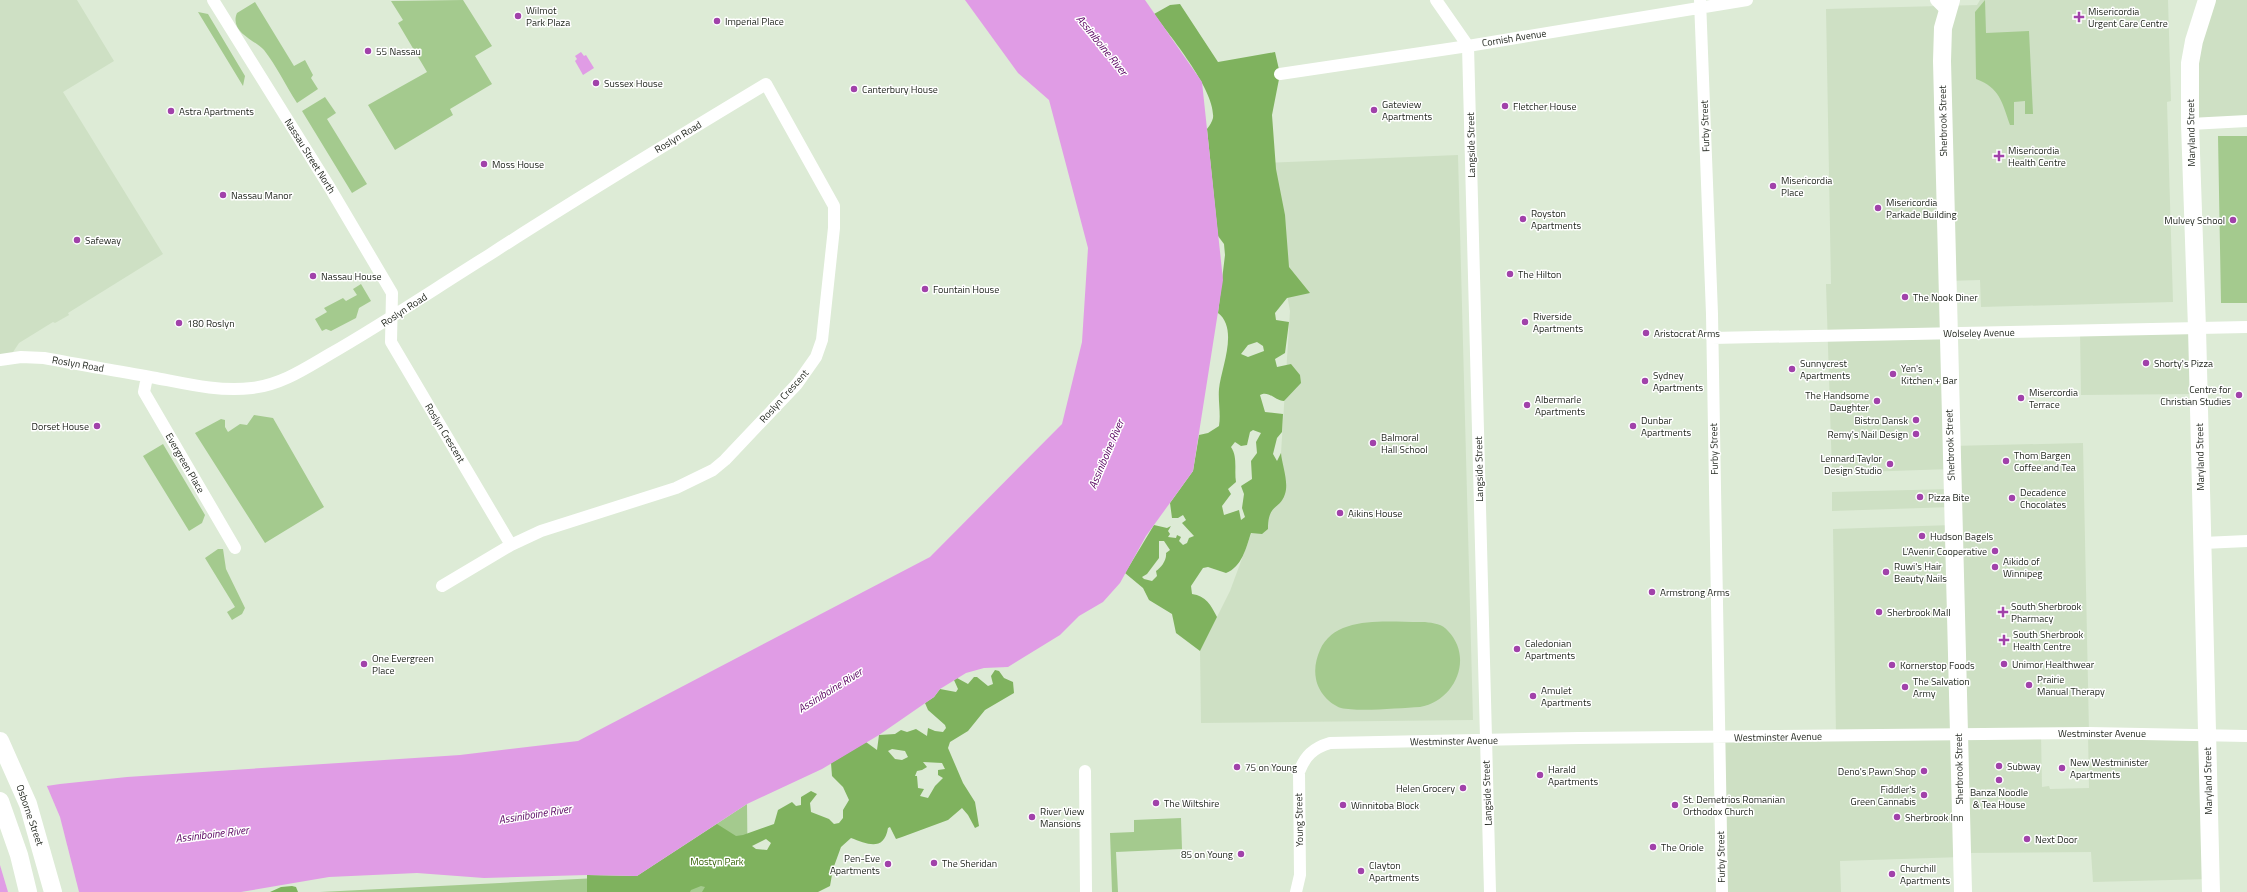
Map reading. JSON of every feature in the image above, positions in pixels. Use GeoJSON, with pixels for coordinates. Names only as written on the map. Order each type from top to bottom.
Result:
{"type":"FeatureCollection","features":[{"type":"Feature","properties":{"kind":"main road","name":"Maryland Street"},"geometry":{"type":"LineString","coordinates":[[2207,0],[2194,41],[2191,57],[2190,124],[2203,543],[2206,735],[2211,892]]}},
{"type":"Feature","properties":{"kind":"main road","name":"Sherbrook Street"},"geometry":{"type":"LineString","coordinates":[[1945,4],[1942,54],[1947,334],[1963,892]]}},
{"type":"Feature","properties":{"kind":"main road","name":"Osborne Street"},"geometry":{"type":"LineString","coordinates":[[0,741],[28,804],[53,892]]}},
{"type":"Feature","properties":{"kind":"main road"},"geometry":{"type":"LineString","coordinates":[[0,801],[19,854],[28,892]]}},
{"type":"Feature","properties":{"kind":"street","name":"Nassau Street North"},"geometry":{"type":"LineString","coordinates":[[213,0],[330,188],[392,293],[391,318]]}},
{"type":"Feature","properties":{"kind":"street"},"geometry":{"type":"LineString","coordinates":[[1436,0],[1468,46]]}},
{"type":"Feature","properties":{"kind":"street","name":"Cornish Avenue"},"geometry":{"type":"LineString","coordinates":[[1280,74],[1468,46],[1701,4],[1747,0]]}},
{"type":"Feature","properties":{"kind":"street","name":"Furby Street"},"geometry":{"type":"LineString","coordinates":[[1701,4],[1712,338],[1722,892]]}},
{"type":"Feature","properties":{"kind":"street","name":"Langside Street"},"geometry":{"type":"LineString","coordinates":[[1468,46],[1490,892]]}},
{"type":"Feature","properties":{"kind":"street","name":"Roslyn Road"},"geometry":{"type":"LineString","coordinates":[[0,360],[21,357],[44,358],[230,390],[254,388],[269,384],[296,374],[391,318],[515,238],[766,84]]}},
{"type":"Feature","properties":{"kind":"street","name":"Roslyn Crescent"},"geometry":{"type":"LineString","coordinates":[[442,586],[511,545],[537,532],[676,488],[701,477],[725,460],[797,384],[816,357],[822,340],[834,228],[834,206],[766,84]]}},
{"type":"Feature","properties":{"kind":"street"},"geometry":{"type":"LineString","coordinates":[[2190,124],[2247,121]]}},
{"type":"Feature","properties":{"kind":"street","name":"Roslyn Crescent"},"geometry":{"type":"LineString","coordinates":[[391,318],[390,342],[511,545]]}},
{"type":"Feature","properties":{"kind":"street","name":"Wolseley Avenue"},"geometry":{"type":"LineString","coordinates":[[1712,338],[2247,327]]}},
{"type":"Feature","properties":{"kind":"street","name":"Evergreen Place"},"geometry":{"type":"LineString","coordinates":[[148,377],[144,392],[235,548]]}},
{"type":"Feature","properties":{"kind":"street"},"geometry":{"type":"LineString","coordinates":[[2203,543],[2247,541]]}},
{"type":"Feature","properties":{"kind":"street","name":"Westminster Avenue"},"geometry":{"type":"LineString","coordinates":[[1311,751],[1330,743],[1486,740],[2088,733],[2247,736]]}},
{"type":"Feature","properties":{"kind":"street","name":"Young Street"},"geometry":{"type":"LineString","coordinates":[[1296,892],[1300,875],[1298,781],[1302,766],[1311,751]]}},
{"type":"Feature","properties":{"kind":"street"},"geometry":{"type":"LineString","coordinates":[[1085,771],[1086,892]]}},
{"type":"Feature","properties":{"kind":"shaded area"},"geometry":{"type":"Polygon","coordinates":[[[0,0],[77,0],[114,61],[63,92],[163,254],[68,313],[69,315],[55,323],[53,322],[19,343],[9,358],[0,360],[0,0]]]}},
{"type":"Feature","properties":{"kind":"shaded area"},"geometry":{"type":"Polygon","coordinates":[[[1980,0],[2168,0],[2171,101],[2167,102],[2173,302],[1981,307],[1980,280],[1946,281],[1951,446],[2083,443],[2089,732],[2207,735],[2210,879],[2093,882],[2091,852],[1962,853],[1962,857],[1840,861],[1841,892],[1722,892],[1719,737],[1836,736],[1833,529],[1952,525],[1952,507],[1832,511],[1832,492],[1951,489],[1951,469],[1832,473],[1826,284],[1831,284],[1826,9],[1977,5],[1980,0]],[[2041,733],[2042,787],[2049,786],[2050,789],[2089,788],[2088,733],[2041,733]]]}},
{"type":"Feature","properties":{"kind":"shaded area"},"geometry":{"type":"Polygon","coordinates":[[[2207,0],[2247,0],[2247,121],[2190,124],[2207,0]]]}},
{"type":"Feature","properties":{"kind":"shaded area","name":"Balmoral Hall School"},"geometry":{"type":"Polygon","coordinates":[[[1458,155],[1473,720],[1201,723],[1200,651],[1230,591],[1281,453],[1290,311],[1263,163],[1458,155]]]}},
{"type":"Feature","properties":{"kind":"shaded area"},"geometry":{"type":"Polygon","coordinates":[[[2197,328],[2199,394],[2081,395],[2080,331],[2197,328]]]}},
{"type":"Feature","properties":{"kind":"green space"},"geometry":{"type":"Polygon","coordinates":[[[463,0],[492,46],[475,56],[492,84],[450,109],[453,115],[395,150],[368,105],[427,72],[398,23],[403,20],[391,1],[463,0]]]}},
{"type":"Feature","properties":{"kind":"green space"},"geometry":{"type":"Polygon","coordinates":[[[1985,0],[1986,33],[2029,31],[2033,114],[2025,114],[2025,101],[2014,102],[2014,125],[2010,125],[2002,103],[1995,91],[1976,79],[1975,12],[1985,0]]]}},
{"type":"Feature","properties":{"kind":"green space"},"geometry":{"type":"Polygon","coordinates":[[[255,2],[294,66],[305,60],[313,75],[311,78],[318,89],[297,103],[273,62],[264,50],[244,35],[237,25],[235,20],[237,13],[255,2]]]}},
{"type":"Feature","properties":{"kind":"green space"},"geometry":{"type":"Polygon","coordinates":[[[1180,4],[1218,62],[1275,52],[1280,74],[1272,115],[1276,169],[1285,215],[1289,267],[1310,293],[1287,298],[1275,313],[1276,320],[1289,322],[1285,353],[1275,359],[1277,367],[1291,364],[1300,375],[1301,383],[1284,401],[1266,394],[1260,395],[1265,412],[1283,414],[1282,432],[1277,438],[1273,454],[1277,461],[1281,453],[1286,479],[1285,494],[1283,499],[1270,515],[1268,529],[1262,534],[1251,533],[1243,556],[1236,566],[1226,573],[1208,567],[1203,568],[1191,586],[1192,594],[1201,597],[1208,602],[1217,617],[1200,651],[1176,633],[1172,614],[1149,600],[1143,588],[1125,573],[1154,525],[1167,528],[1171,526],[1168,531],[1170,534],[1168,537],[1176,538],[1177,535],[1181,537],[1179,541],[1183,545],[1187,543],[1189,538],[1194,536],[1182,523],[1186,520],[1183,515],[1178,518],[1172,518],[1170,503],[1193,471],[1199,435],[1208,433],[1219,426],[1219,389],[1228,339],[1224,320],[1218,313],[1225,255],[1224,244],[1218,236],[1207,129],[1213,118],[1212,107],[1207,93],[1191,64],[1154,14],[1170,5],[1180,4]],[[1257,342],[1248,345],[1241,354],[1248,357],[1264,351],[1263,346],[1257,342]],[[1253,430],[1250,432],[1247,445],[1241,446],[1235,442],[1231,447],[1235,460],[1236,482],[1228,489],[1231,494],[1222,506],[1224,515],[1239,510],[1241,520],[1245,517],[1242,508],[1244,494],[1241,486],[1252,479],[1251,461],[1257,453],[1256,442],[1261,433],[1253,430]],[[1159,541],[1159,558],[1147,574],[1142,577],[1144,579],[1152,581],[1157,576],[1156,571],[1163,564],[1166,558],[1166,553],[1170,550],[1164,541],[1159,541]]]}},
{"type":"Feature","properties":{"kind":"green space"},"geometry":{"type":"Polygon","coordinates":[[[198,12],[208,14],[245,76],[243,86],[198,12]]]}},
{"type":"Feature","properties":{"kind":"green space"},"geometry":{"type":"Polygon","coordinates":[[[325,97],[336,113],[327,119],[367,184],[352,193],[302,111],[325,97]]]}},
{"type":"Feature","properties":{"kind":"green space","name":"Mulvey School"},"geometry":{"type":"Polygon","coordinates":[[[2218,136],[2247,136],[2247,303],[2221,303],[2218,136]]]}},
{"type":"Feature","properties":{"kind":"green space"},"geometry":{"type":"Polygon","coordinates":[[[361,284],[371,301],[359,308],[356,318],[331,331],[326,329],[322,331],[315,319],[327,312],[324,308],[343,298],[346,301],[357,295],[353,289],[361,284]]]}},
{"type":"Feature","properties":{"kind":"green space"},"geometry":{"type":"Polygon","coordinates":[[[254,415],[273,418],[324,507],[265,543],[195,433],[221,419],[225,420],[225,427],[228,432],[240,424],[247,425],[254,415]]]}},
{"type":"Feature","properties":{"kind":"green space"},"geometry":{"type":"Polygon","coordinates":[[[163,444],[205,515],[202,523],[189,531],[143,456],[163,444]]]}},
{"type":"Feature","properties":{"kind":"green space"},"geometry":{"type":"Polygon","coordinates":[[[218,549],[223,549],[226,569],[245,608],[242,614],[232,620],[227,612],[235,607],[205,558],[218,549]]]}},
{"type":"Feature","properties":{"kind":"green space"},"geometry":{"type":"Polygon","coordinates":[[[1366,622],[1425,622],[1438,624],[1446,629],[1456,642],[1460,653],[1460,665],[1457,677],[1443,696],[1432,703],[1420,707],[1358,710],[1348,709],[1341,708],[1332,703],[1319,688],[1315,675],[1317,657],[1328,638],[1339,630],[1366,622]]]}},
{"type":"Feature","properties":{"kind":"green space"},"geometry":{"type":"Polygon","coordinates":[[[995,670],[999,671],[1004,678],[1013,682],[1014,693],[985,710],[968,731],[950,742],[948,748],[963,783],[975,802],[979,826],[975,828],[968,815],[962,808],[948,820],[896,839],[890,827],[888,828],[883,841],[879,843],[869,844],[851,838],[841,847],[833,869],[830,886],[818,892],[702,892],[705,887],[701,886],[691,890],[690,892],[587,892],[587,875],[637,876],[717,824],[736,836],[774,824],[778,810],[792,802],[796,806],[801,805],[801,797],[811,791],[817,794],[810,803],[811,812],[829,819],[834,824],[839,823],[843,818],[843,810],[849,800],[843,787],[832,776],[831,763],[866,742],[877,750],[879,735],[895,734],[901,730],[907,732],[916,729],[927,736],[928,728],[943,732],[946,728],[945,725],[928,710],[925,703],[934,697],[940,689],[956,692],[958,689],[954,680],[957,678],[968,684],[974,677],[977,677],[988,686],[993,684],[991,676],[995,670]],[[892,749],[888,751],[895,759],[902,760],[908,757],[905,751],[892,749]],[[923,762],[927,767],[917,771],[915,776],[917,776],[918,788],[924,789],[920,796],[928,798],[935,786],[943,778],[938,775],[938,770],[945,769],[942,763],[923,762]],[[766,839],[752,846],[756,849],[767,850],[771,843],[766,839]]]}},
{"type":"Feature","properties":{"kind":"green space","name":"Mostyn Park"},"geometry":{"type":"Polygon","coordinates":[[[747,804],[748,892],[320,892],[637,876],[747,804]]]}},
{"type":"Feature","properties":{"kind":"green space"},"geometry":{"type":"Polygon","coordinates":[[[1181,818],[1182,849],[1116,852],[1118,892],[1112,892],[1110,833],[1134,832],[1134,820],[1181,818]]]}},
{"type":"Feature","properties":{"kind":"green space"},"geometry":{"type":"Polygon","coordinates":[[[281,887],[296,887],[298,892],[270,892],[281,887]]]}},
{"type":"Feature","properties":{"kind":"water","name":"Assiniboine River"},"geometry":{"type":"Polygon","coordinates":[[[965,0],[1145,0],[1202,82],[1223,280],[1193,471],[1146,536],[1120,583],[1103,602],[1079,616],[1060,635],[1008,667],[984,668],[966,673],[940,689],[934,697],[879,735],[822,769],[747,804],[637,876],[587,875],[484,878],[417,873],[329,877],[241,892],[0,892],[0,793],[60,784],[127,777],[460,755],[578,741],[930,557],[1062,424],[1082,342],[1088,248],[1049,100],[1018,73],[965,0]]]}},
{"type":"Feature","properties":{"kind":"water"},"geometry":{"type":"Polygon","coordinates":[[[581,52],[584,56],[586,55],[594,68],[583,75],[575,61],[577,59],[575,56],[581,52]]]}},
{"type":"Feature","properties":{"kind":"pier"},"geometry":{"type":"Polygon","coordinates":[[[46,784],[60,817],[79,892],[8,892],[0,865],[0,791],[46,784]]]}},
{"type":"Feature","properties":{"kind":"place","name":"Wilmot Park Plaza"},"geometry":{"type":"Point","coordinates":[518,16]}},
{"type":"Feature","properties":{"kind":"place","name":"Misericordia Urgent Care Centre"},"geometry":{"type":"Point","coordinates":[2079,17]}},
{"type":"Feature","properties":{"kind":"place","name":"Imperial Place"},"geometry":{"type":"Point","coordinates":[717,21]}},
{"type":"Feature","properties":{"kind":"place","name":"55 Nassau"},"geometry":{"type":"Point","coordinates":[368,51]}},
{"type":"Feature","properties":{"kind":"place","name":"Sussex House"},"geometry":{"type":"Point","coordinates":[596,83]}},
{"type":"Feature","properties":{"kind":"place","name":"Canterbury House"},"geometry":{"type":"Point","coordinates":[854,89]}},
{"type":"Feature","properties":{"kind":"place","name":"Fletcher House"},"geometry":{"type":"Point","coordinates":[1505,106]}},
{"type":"Feature","properties":{"kind":"place","name":"Gateview Apartments"},"geometry":{"type":"Point","coordinates":[1374,110]}},
{"type":"Feature","properties":{"kind":"place","name":"Astra Apartments"},"geometry":{"type":"Point","coordinates":[171,111]}},
{"type":"Feature","properties":{"kind":"place","name":"Misericordia Health Centre"},"geometry":{"type":"Point","coordinates":[1999,156]}},
{"type":"Feature","properties":{"kind":"place","name":"Moss House"},"geometry":{"type":"Point","coordinates":[484,164]}},
{"type":"Feature","properties":{"kind":"place","name":"Misericordia Place"},"geometry":{"type":"Point","coordinates":[1773,186]}},
{"type":"Feature","properties":{"kind":"place","name":"Nassau Manor"},"geometry":{"type":"Point","coordinates":[223,195]}},
{"type":"Feature","properties":{"kind":"place","name":"Misericordia Parkade Building"},"geometry":{"type":"Point","coordinates":[1878,208]}},
{"type":"Feature","properties":{"kind":"place","name":"Royston Apartments"},"geometry":{"type":"Point","coordinates":[1523,219]}},
{"type":"Feature","properties":{"kind":"place","name":"Mulvey School"},"geometry":{"type":"Point","coordinates":[2233,220]}},
{"type":"Feature","properties":{"kind":"place","name":"Safeway"},"geometry":{"type":"Point","coordinates":[77,240]}},
{"type":"Feature","properties":{"kind":"place","name":"The Hilton"},"geometry":{"type":"Point","coordinates":[1510,274]}},
{"type":"Feature","properties":{"kind":"place","name":"Nassau House"},"geometry":{"type":"Point","coordinates":[313,276]}},
{"type":"Feature","properties":{"kind":"place","name":"Fountain House"},"geometry":{"type":"Point","coordinates":[925,289]}},
{"type":"Feature","properties":{"kind":"place","name":"The Nook Diner"},"geometry":{"type":"Point","coordinates":[1905,297]}},
{"type":"Feature","properties":{"kind":"place","name":"Riverside Apartments"},"geometry":{"type":"Point","coordinates":[1525,322]}},
{"type":"Feature","properties":{"kind":"place","name":"180 Roslyn"},"geometry":{"type":"Point","coordinates":[179,323]}},
{"type":"Feature","properties":{"kind":"place","name":"Aristocrat Arms"},"geometry":{"type":"Point","coordinates":[1646,333]}},
{"type":"Feature","properties":{"kind":"place","name":"Shorty's Pizza"},"geometry":{"type":"Point","coordinates":[2146,363]}},
{"type":"Feature","properties":{"kind":"place","name":"Sunnycrest Apartments"},"geometry":{"type":"Point","coordinates":[1792,369]}},
{"type":"Feature","properties":{"kind":"place","name":"Yen's Kitchen + Bar"},"geometry":{"type":"Point","coordinates":[1893,374]}},
{"type":"Feature","properties":{"kind":"place","name":"Sydney Apartments"},"geometry":{"type":"Point","coordinates":[1645,381]}},
{"type":"Feature","properties":{"kind":"place","name":"Centre for Christian Studies"},"geometry":{"type":"Point","coordinates":[2239,395]}},
{"type":"Feature","properties":{"kind":"place","name":"Misercordia Terrace"},"geometry":{"type":"Point","coordinates":[2021,398]}},
{"type":"Feature","properties":{"kind":"place","name":"The Handsome Daughter"},"geometry":{"type":"Point","coordinates":[1877,401]}},
{"type":"Feature","properties":{"kind":"place","name":"Albermarle Apartments"},"geometry":{"type":"Point","coordinates":[1527,405]}},
{"type":"Feature","properties":{"kind":"place","name":"Bistro Dansk"},"geometry":{"type":"Point","coordinates":[1916,420]}},
{"type":"Feature","properties":{"kind":"place","name":"Dorset House"},"geometry":{"type":"Point","coordinates":[97,426]}},
{"type":"Feature","properties":{"kind":"place","name":"Dunbar Apartments"},"geometry":{"type":"Point","coordinates":[1633,426]}},
{"type":"Feature","properties":{"kind":"place","name":"Remy's Nail Design"},"geometry":{"type":"Point","coordinates":[1916,434]}},
{"type":"Feature","properties":{"kind":"place","name":"Balmoral Hall School"},"geometry":{"type":"Point","coordinates":[1373,443]}},
{"type":"Feature","properties":{"kind":"place","name":"Thom Bargen Coffee and Tea"},"geometry":{"type":"Point","coordinates":[2006,461]}},
{"type":"Feature","properties":{"kind":"place","name":"Lennard Taylor Design Studio"},"geometry":{"type":"Point","coordinates":[1890,464]}},
{"type":"Feature","properties":{"kind":"place","name":"Pizza Bite"},"geometry":{"type":"Point","coordinates":[1920,497]}},
{"type":"Feature","properties":{"kind":"place","name":"Decadence Chocolates"},"geometry":{"type":"Point","coordinates":[2012,498]}},
{"type":"Feature","properties":{"kind":"place","name":"Aikins House"},"geometry":{"type":"Point","coordinates":[1340,513]}},
{"type":"Feature","properties":{"kind":"place","name":"Hudson Bagels"},"geometry":{"type":"Point","coordinates":[1922,536]}},
{"type":"Feature","properties":{"kind":"place","name":"L’Avenir Cooperative"},"geometry":{"type":"Point","coordinates":[1995,551]}},
{"type":"Feature","properties":{"kind":"place","name":"Aikido of Winnipeg"},"geometry":{"type":"Point","coordinates":[1995,567]}},
{"type":"Feature","properties":{"kind":"place","name":"Ruwi's Hair Beauty Nails"},"geometry":{"type":"Point","coordinates":[1886,572]}},
{"type":"Feature","properties":{"kind":"place","name":"Armstrong Arms"},"geometry":{"type":"Point","coordinates":[1652,592]}},
{"type":"Feature","properties":{"kind":"place","name":"Sherbrook Mall"},"geometry":{"type":"Point","coordinates":[1879,612]}},
{"type":"Feature","properties":{"kind":"place","name":"South Sherbrook Pharmacy"},"geometry":{"type":"Point","coordinates":[2003,612]}},
{"type":"Feature","properties":{"kind":"place","name":"South Sherbrook Health Centre"},"geometry":{"type":"Point","coordinates":[2004,640]}},
{"type":"Feature","properties":{"kind":"place","name":"Caledonian Apartments"},"geometry":{"type":"Point","coordinates":[1517,649]}},
{"type":"Feature","properties":{"kind":"place","name":"One Evergreen Place"},"geometry":{"type":"Point","coordinates":[364,664]}},
{"type":"Feature","properties":{"kind":"place","name":"Unimor Healthwear"},"geometry":{"type":"Point","coordinates":[2004,664]}},
{"type":"Feature","properties":{"kind":"place","name":"Kornerstop Foods"},"geometry":{"type":"Point","coordinates":[1892,665]}},
{"type":"Feature","properties":{"kind":"place","name":"Prairie Manual Therapy"},"geometry":{"type":"Point","coordinates":[2029,685]}},
{"type":"Feature","properties":{"kind":"place","name":"The Salvation Army"},"geometry":{"type":"Point","coordinates":[1905,687]}},
{"type":"Feature","properties":{"kind":"place","name":"Amulet Apartments"},"geometry":{"type":"Point","coordinates":[1533,696]}},
{"type":"Feature","properties":{"kind":"place","name":"Subway"},"geometry":{"type":"Point","coordinates":[1999,766]}},
{"type":"Feature","properties":{"kind":"place","name":"75 on Young"},"geometry":{"type":"Point","coordinates":[1237,767]}},
{"type":"Feature","properties":{"kind":"place","name":"New Westminister Apartments"},"geometry":{"type":"Point","coordinates":[2062,768]}},
{"type":"Feature","properties":{"kind":"place","name":"Deno's Pawn Shop"},"geometry":{"type":"Point","coordinates":[1924,771]}},
{"type":"Feature","properties":{"kind":"place","name":"Harald Apartments"},"geometry":{"type":"Point","coordinates":[1540,775]}},
{"type":"Feature","properties":{"kind":"place","name":"Banza Noodle & Tea House"},"geometry":{"type":"Point","coordinates":[1999,780]}},
{"type":"Feature","properties":{"kind":"place","name":"Helen Grocery"},"geometry":{"type":"Point","coordinates":[1463,788]}},
{"type":"Feature","properties":{"kind":"place","name":"Fiddler's Green Cannabis"},"geometry":{"type":"Point","coordinates":[1924,795]}},
{"type":"Feature","properties":{"kind":"place","name":"The Wiltshire"},"geometry":{"type":"Point","coordinates":[1156,803]}},
{"type":"Feature","properties":{"kind":"place","name":"Winnitoba Block"},"geometry":{"type":"Point","coordinates":[1343,805]}},
{"type":"Feature","properties":{"kind":"place","name":"St. Demetrios Romanian Orthodox Church"},"geometry":{"type":"Point","coordinates":[1675,805]}},
{"type":"Feature","properties":{"kind":"place","name":"River View Mansions"},"geometry":{"type":"Point","coordinates":[1032,817]}},
{"type":"Feature","properties":{"kind":"place","name":"Sherbrook Inn"},"geometry":{"type":"Point","coordinates":[1897,817]}},
{"type":"Feature","properties":{"kind":"place","name":"Next Door"},"geometry":{"type":"Point","coordinates":[2027,839]}},
{"type":"Feature","properties":{"kind":"place","name":"The Oriole"},"geometry":{"type":"Point","coordinates":[1653,847]}},
{"type":"Feature","properties":{"kind":"place","name":"85 on Young"},"geometry":{"type":"Point","coordinates":[1241,854]}},
{"type":"Feature","properties":{"kind":"place","name":"The Sheridan"},"geometry":{"type":"Point","coordinates":[934,863]}},
{"type":"Feature","properties":{"kind":"place","name":"Pen-Eve Apartments"},"geometry":{"type":"Point","coordinates":[888,864]}},
{"type":"Feature","properties":{"kind":"place","name":"Clayton Apartments"},"geometry":{"type":"Point","coordinates":[1361,871]}},
{"type":"Feature","properties":{"kind":"place","name":"Churchill Apartments"},"geometry":{"type":"Point","coordinates":[1892,874]}}]}
